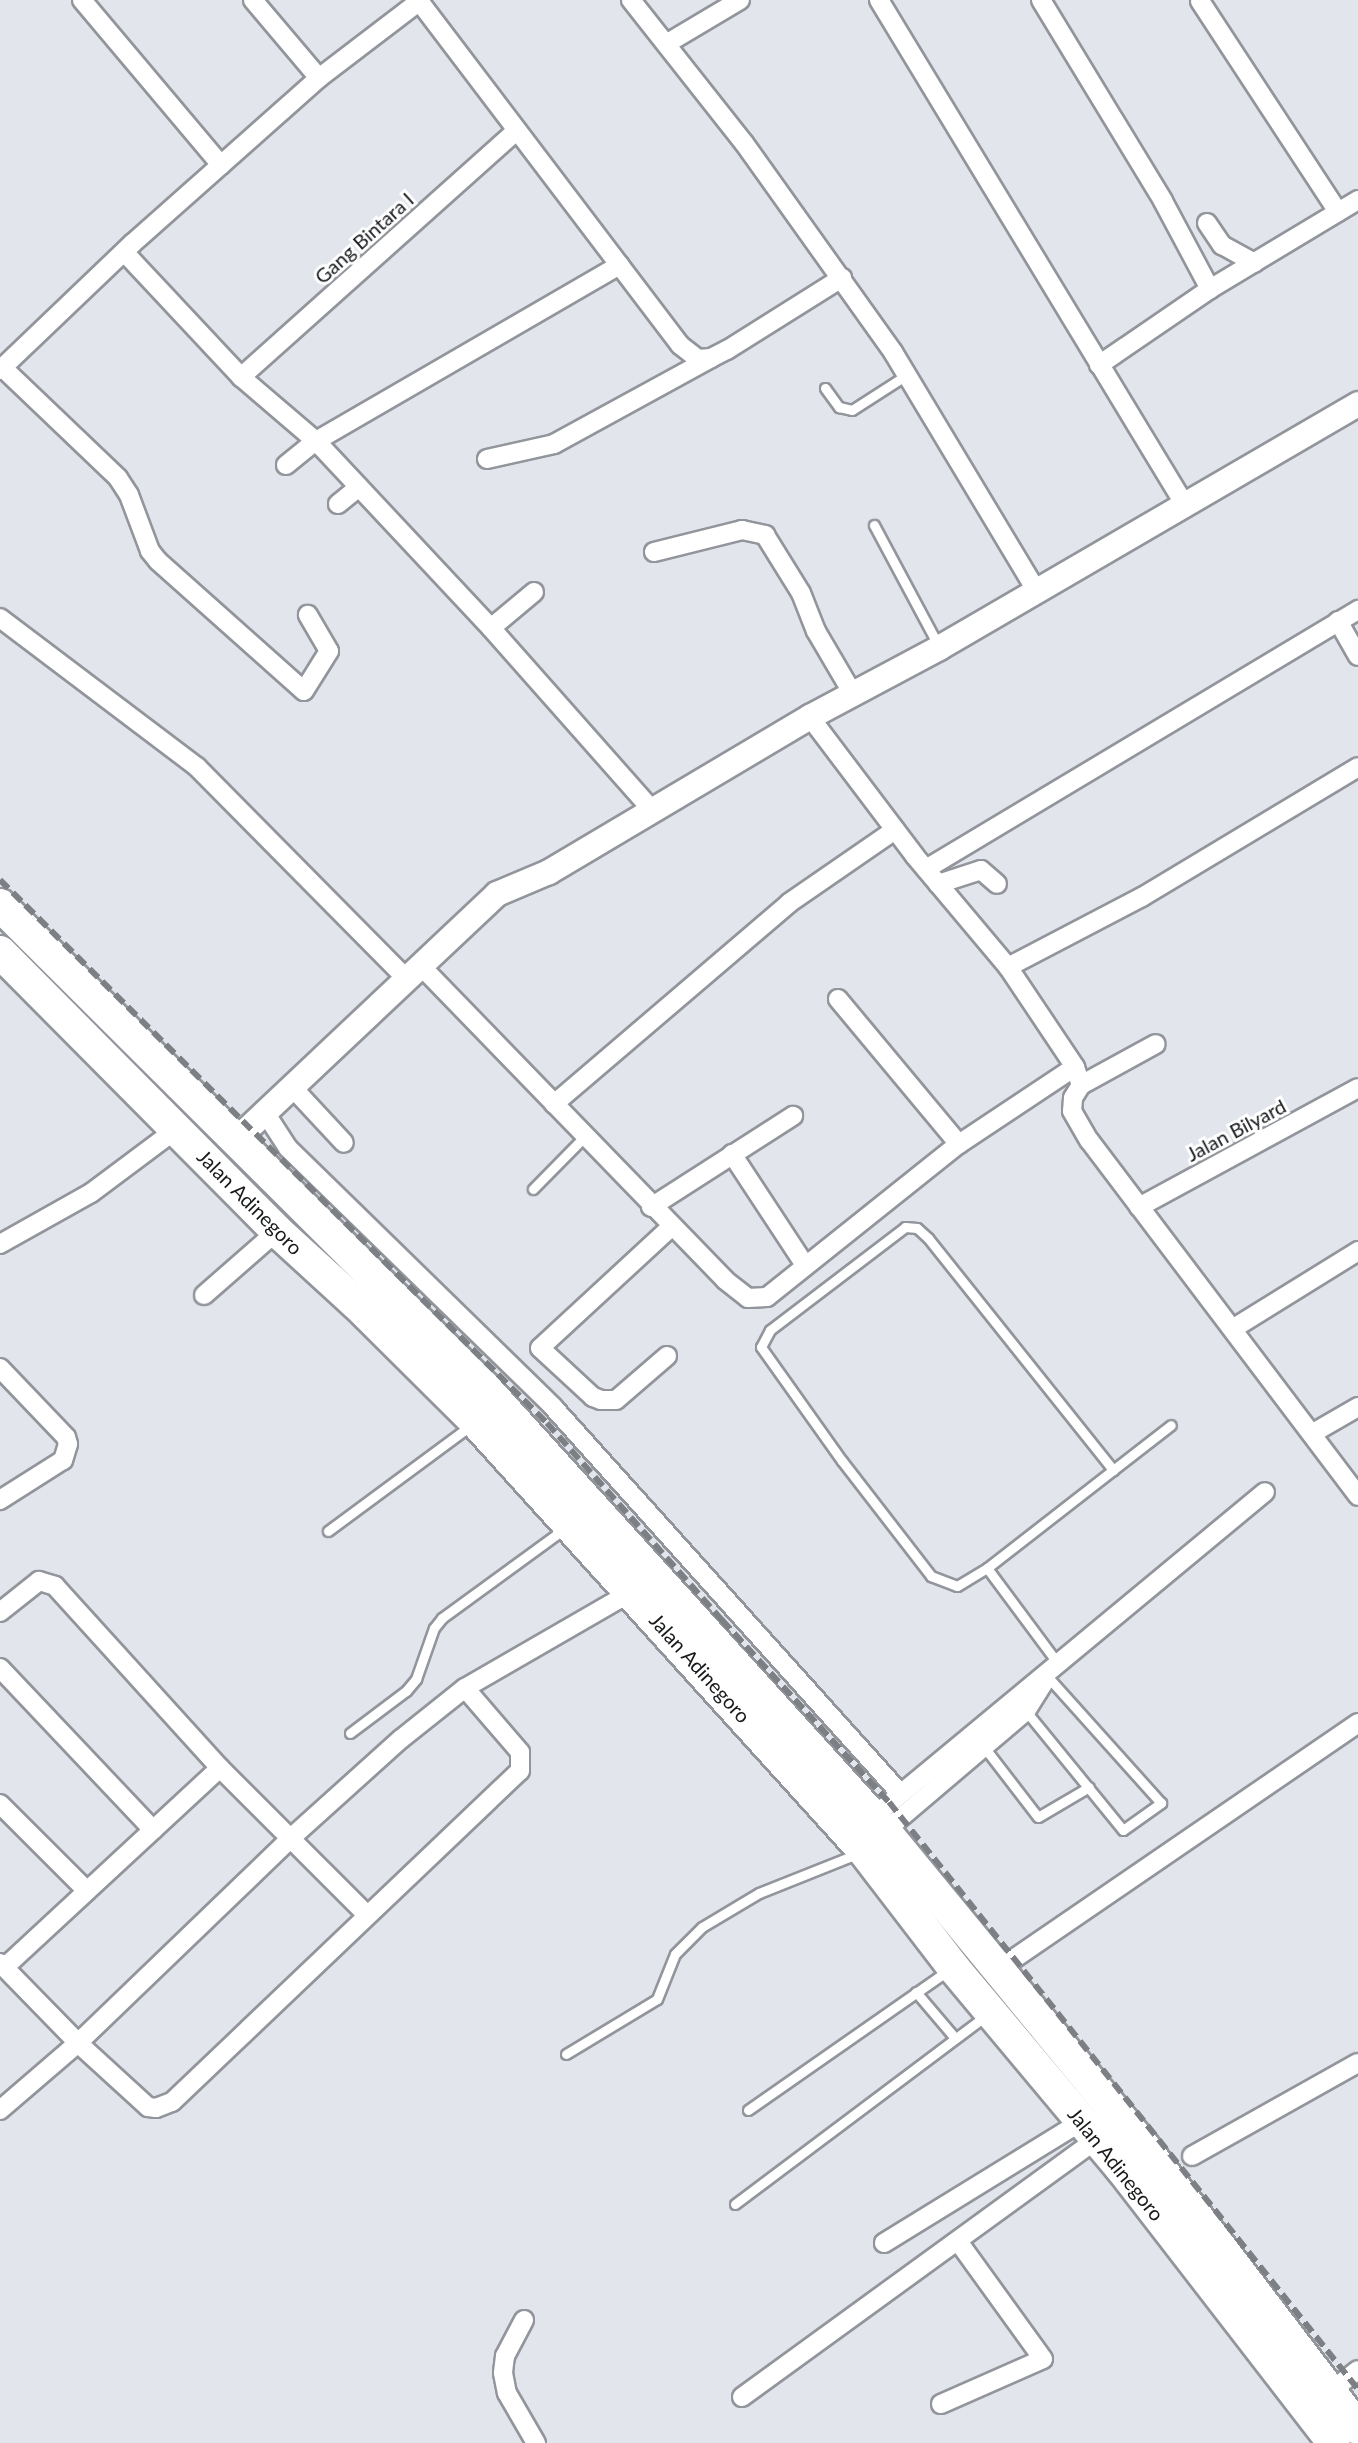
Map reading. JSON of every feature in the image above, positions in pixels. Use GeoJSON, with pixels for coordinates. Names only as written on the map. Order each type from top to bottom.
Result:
{"type":"FeatureCollection","features":[{"type":"Feature","properties":{"kind":"highway"},"geometry":{"type":"LineString","coordinates":[[0,905],[484,1387],[874,1833],[997,1966],[1132,2158],[1331,2391],[1358,2428]]}},
{"type":"Feature","properties":{"kind":"highway","name":"Jalan Adinegoro"},"geometry":{"type":"LineString","coordinates":[[0,952],[277,1231],[357,1304],[476,1422],[631,1592],[874,1833],[953,1967],[1089,2130],[1132,2158]]}},
{"type":"Feature","properties":{"kind":"highway","name":"Jalan Adinegoro"},"geometry":{"type":"LineString","coordinates":[[1169,2205],[1334,2443]]}},
{"type":"Feature","properties":{"kind":"street"},"geometry":{"type":"LineString","coordinates":[[82,0],[221,165]]}},
{"type":"Feature","properties":{"kind":"street"},"geometry":{"type":"LineString","coordinates":[[253,0],[319,78]]}},
{"type":"Feature","properties":{"kind":"street"},"geometry":{"type":"LineString","coordinates":[[631,0],[842,278],[908,374],[1037,592]]}},
{"type":"Feature","properties":{"kind":"street"},"geometry":{"type":"LineString","coordinates":[[666,44],[740,0]]}},
{"type":"Feature","properties":{"kind":"street"},"geometry":{"type":"LineString","coordinates":[[879,0],[1185,505]]}},
{"type":"Feature","properties":{"kind":"street"},"geometry":{"type":"LineString","coordinates":[[1041,0],[1163,201],[1210,289]]}},
{"type":"Feature","properties":{"kind":"street"},"geometry":{"type":"LineString","coordinates":[[308,615],[329,651],[304,691],[158,561],[150,551],[129,495],[118,478],[1,369],[319,78],[420,1],[680,345],[698,359],[711,358]]}},
{"type":"Feature","properties":{"kind":"street"},"geometry":{"type":"LineString","coordinates":[[1200,1],[1338,212]]}},
{"type":"Feature","properties":{"kind":"street","name":"Gang Bintara I"},"geometry":{"type":"LineString","coordinates":[[241,377],[516,131]]}},
{"type":"Feature","properties":{"kind":"street"},"geometry":{"type":"LineString","coordinates":[[1099,365],[1210,289],[1358,200]]}},
{"type":"Feature","properties":{"kind":"street"},"geometry":{"type":"LineString","coordinates":[[1207,223],[1222,245],[1254,263]]}},
{"type":"Feature","properties":{"kind":"street"},"geometry":{"type":"LineString","coordinates":[[125,253],[241,377],[316,441],[491,628],[651,809]]}},
{"type":"Feature","properties":{"kind":"street"},"geometry":{"type":"LineString","coordinates":[[286,465],[316,441],[620,265]]}},
{"type":"Feature","properties":{"kind":"street"},"geometry":{"type":"LineString","coordinates":[[487,459],[554,444],[711,358],[842,278]]}},
{"type":"Feature","properties":{"kind":"street"},"geometry":{"type":"LineString","coordinates":[[237,1139],[497,894],[549,872],[810,717],[939,648],[1358,404]]}},
{"type":"Feature","properties":{"kind":"street"},"geometry":{"type":"LineString","coordinates":[[338,504],[359,487]]}},
{"type":"Feature","properties":{"kind":"street"},"geometry":{"type":"LineString","coordinates":[[654,552],[742,530],[765,535],[801,593],[816,631],[853,694]]}},
{"type":"Feature","properties":{"kind":"street"},"geometry":{"type":"LineString","coordinates":[[491,628],[534,592]]}},
{"type":"Feature","properties":{"kind":"street"},"geometry":{"type":"LineString","coordinates":[[932,876],[1358,610]]}},
{"type":"Feature","properties":{"kind":"street"},"geometry":{"type":"LineString","coordinates":[[0,618],[197,767],[554,1104],[651,1207],[725,1280],[748,1298],[767,1297],[959,1144],[1078,1076],[1156,1044]]}},
{"type":"Feature","properties":{"kind":"street"},"geometry":{"type":"LineString","coordinates":[[1338,621],[1358,656]]}},
{"type":"Feature","properties":{"kind":"street"},"geometry":{"type":"LineString","coordinates":[[810,717],[895,830],[1008,967],[1078,1076],[1072,1111],[1139,1207],[1234,1328],[1358,1496]]}},
{"type":"Feature","properties":{"kind":"street"},"geometry":{"type":"LineString","coordinates":[[1008,967],[1142,897],[1358,767]]}},
{"type":"Feature","properties":{"kind":"street"},"geometry":{"type":"LineString","coordinates":[[554,1104],[789,903],[895,830]]}},
{"type":"Feature","properties":{"kind":"street"},"geometry":{"type":"LineString","coordinates":[[932,876],[981,870],[997,884]]}},
{"type":"Feature","properties":{"kind":"street"},"geometry":{"type":"LineString","coordinates":[[838,999],[959,1144]]}},
{"type":"Feature","properties":{"kind":"street"},"geometry":{"type":"LineString","coordinates":[[292,1087],[344,1143]]}},
{"type":"Feature","properties":{"kind":"street","name":"Jalan Bilyard"},"geometry":{"type":"LineString","coordinates":[[1139,1207],[1356,1089]]}},
{"type":"Feature","properties":{"kind":"street"},"geometry":{"type":"LineString","coordinates":[[264,1111],[288,1148],[553,1407],[900,1793]]}},
{"type":"Feature","properties":{"kind":"street"},"geometry":{"type":"LineString","coordinates":[[651,1207],[793,1116]]}},
{"type":"Feature","properties":{"kind":"street"},"geometry":{"type":"LineString","coordinates":[[0,1244],[91,1193],[178,1128]]}},
{"type":"Feature","properties":{"kind":"street"},"geometry":{"type":"LineString","coordinates":[[732,1154],[805,1265]]}},
{"type":"Feature","properties":{"kind":"street"},"geometry":{"type":"LineString","coordinates":[[667,1356],[616,1400],[601,1400],[593,1397],[540,1348],[672,1226]]}},
{"type":"Feature","properties":{"kind":"street"},"geometry":{"type":"LineString","coordinates":[[204,1295],[277,1231]]}},
{"type":"Feature","properties":{"kind":"street"},"geometry":{"type":"LineString","coordinates":[[1234,1328],[1358,1251]]}},
{"type":"Feature","properties":{"kind":"street"},"geometry":{"type":"LineString","coordinates":[[0,1368],[66,1437],[68,1444],[63,1460],[0,1500]]}},
{"type":"Feature","properties":{"kind":"street"},"geometry":{"type":"LineString","coordinates":[[1313,1433],[1358,1407]]}},
{"type":"Feature","properties":{"kind":"street"},"geometry":{"type":"LineString","coordinates":[[874,1833],[984,1747],[1053,1670],[1265,1492]]}},
{"type":"Feature","properties":{"kind":"street"},"geometry":{"type":"LineString","coordinates":[[0,1612],[39,1581],[55,1586],[220,1768],[367,1915]]}},
{"type":"Feature","properties":{"kind":"street"},"geometry":{"type":"LineString","coordinates":[[1,2108],[78,2043],[292,1837],[465,1688],[631,1592]]}},
{"type":"Feature","properties":{"kind":"street"},"geometry":{"type":"LineString","coordinates":[[0,1668],[153,1830]]}},
{"type":"Feature","properties":{"kind":"street"},"geometry":{"type":"LineString","coordinates":[[220,1768],[2,1965],[78,2043],[148,2107],[165,2106],[520,1771],[520,1752],[465,1688]]}},
{"type":"Feature","properties":{"kind":"street"},"geometry":{"type":"LineString","coordinates":[[874,1833],[900,1793],[930,1767],[1020,1704]]}},
{"type":"Feature","properties":{"kind":"street"},"geometry":{"type":"LineString","coordinates":[[997,1966],[1015,1958],[1358,1723]]}},
{"type":"Feature","properties":{"kind":"street"},"geometry":{"type":"LineString","coordinates":[[930,1767],[943,1782]]}},
{"type":"Feature","properties":{"kind":"street"},"geometry":{"type":"LineString","coordinates":[[0,1804],[87,1891]]}},
{"type":"Feature","properties":{"kind":"street"},"geometry":{"type":"LineString","coordinates":[[1192,2156],[1358,2063]]}},
{"type":"Feature","properties":{"kind":"street"},"geometry":{"type":"LineString","coordinates":[[742,2397],[958,2241],[1089,2130]]}},
{"type":"Feature","properties":{"kind":"street"},"geometry":{"type":"LineString","coordinates":[[884,2243],[1089,2130]]}},
{"type":"Feature","properties":{"kind":"street"},"geometry":{"type":"LineString","coordinates":[[941,2404],[1043,2359],[958,2241]]}},
{"type":"Feature","properties":{"kind":"street"},"geometry":{"type":"LineString","coordinates":[[524,2320],[505,2356],[503,2373],[507,2393],[536,2443]]}},
{"type":"Feature","properties":{"kind":"street"},"geometry":{"type":"LineString","coordinates":[[1331,2391],[1358,2370]]}},
{"type":"Feature","properties":{"kind":"lane"},"geometry":{"type":"LineString","coordinates":[[825,388],[839,407],[852,410],[908,374]]}},
{"type":"Feature","properties":{"kind":"lane"},"geometry":{"type":"LineString","coordinates":[[874,525],[939,648]]}},
{"type":"Feature","properties":{"kind":"lane"},"geometry":{"type":"LineString","coordinates":[[533,1189],[585,1136]]}},
{"type":"Feature","properties":{"kind":"lane"},"geometry":{"type":"LineString","coordinates":[[1113,1470],[917,1228],[905,1227],[875,1247],[770,1330],[761,1347],[842,1461],[931,1576],[957,1586],[987,1568],[1171,1425]]}},
{"type":"Feature","properties":{"kind":"lane"},"geometry":{"type":"LineString","coordinates":[[328,1531],[476,1422]]}},
{"type":"Feature","properties":{"kind":"lane"},"geometry":{"type":"LineString","coordinates":[[350,1733],[406,1691],[416,1679],[434,1628],[442,1618],[570,1525]]}},
{"type":"Feature","properties":{"kind":"lane"},"geometry":{"type":"LineString","coordinates":[[987,1568],[1053,1670],[1161,1803],[1123,1830],[1020,1704]]}},
{"type":"Feature","properties":{"kind":"lane"},"geometry":{"type":"LineString","coordinates":[[984,1747],[1038,1817],[1089,1787]]}},
{"type":"Feature","properties":{"kind":"lane"},"geometry":{"type":"LineString","coordinates":[[566,2054],[657,1999],[675,1954],[702,1927],[759,1893],[874,1833]]}},
{"type":"Feature","properties":{"kind":"lane"},"geometry":{"type":"LineString","coordinates":[[748,2110],[953,1967]]}},
{"type":"Feature","properties":{"kind":"lane"},"geometry":{"type":"LineString","coordinates":[[916,1992],[955,2038]]}},
{"type":"Feature","properties":{"kind":"lane"},"geometry":{"type":"LineString","coordinates":[[735,2204],[991,2011]]}},
{"type":"Feature","properties":{"kind":"railway"},"geometry":{"type":"LineString","coordinates":[[0,880],[547,1423],[889,1802],[1358,2389]]}}]}
